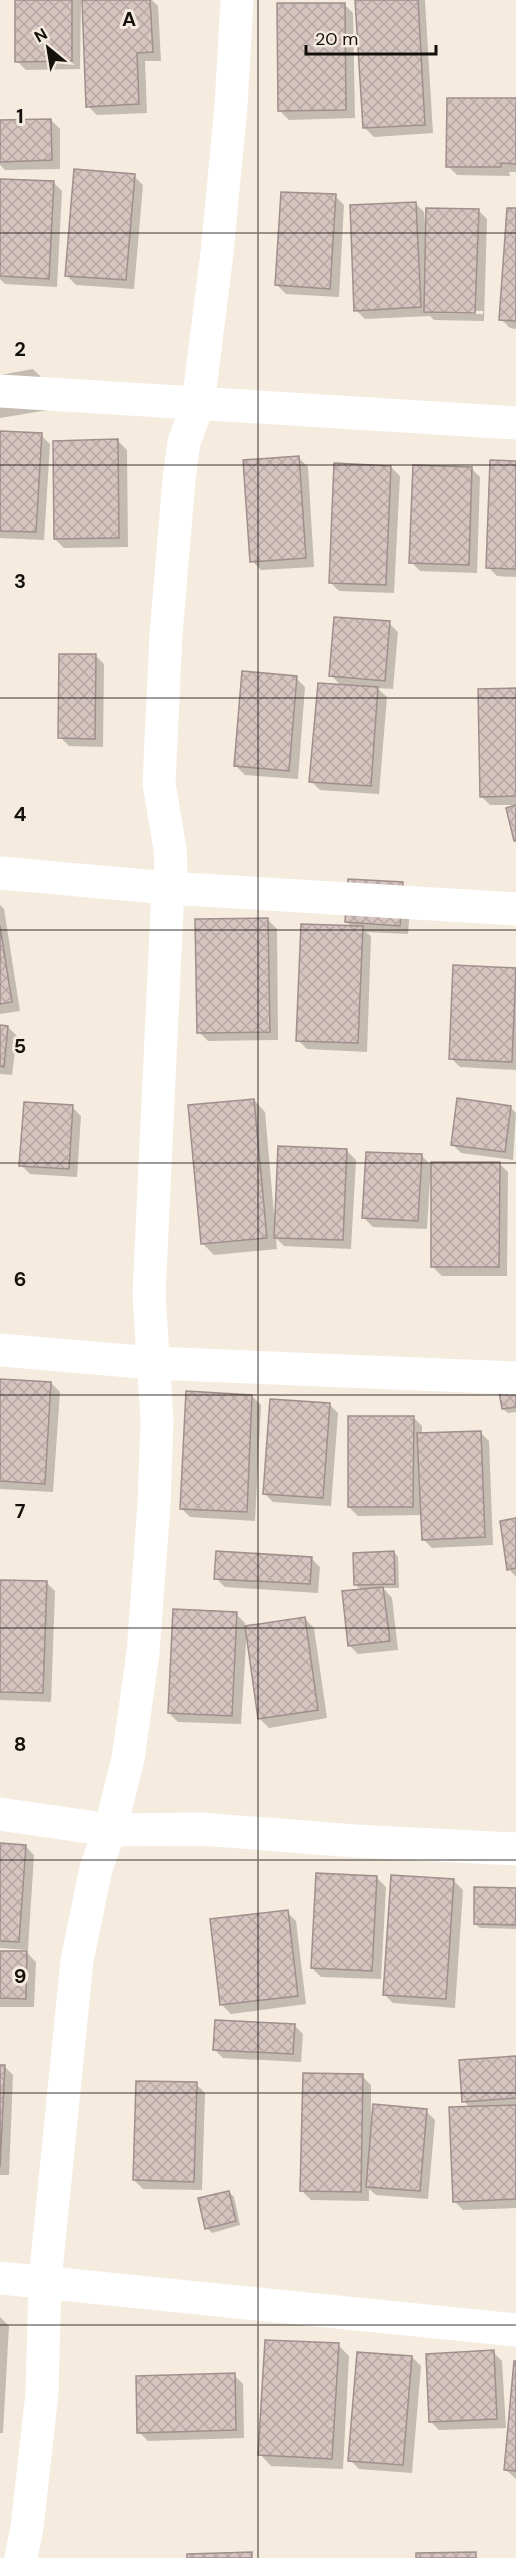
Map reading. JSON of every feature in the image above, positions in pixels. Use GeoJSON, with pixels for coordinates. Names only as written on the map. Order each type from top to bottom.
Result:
{"type":"FeatureCollection","features":[{"type":"Feature","properties":{"kind":"street"},"geometry":{"type":"LineString","coordinates":[[21,2558],[27,2527],[42,2394],[45,2281],[77,1961],[96,1868],[110,1830],[128,1759],[143,1653],[155,1492],[157,1420],[149,1294],[168,888],[171,866],[159,784],[165,634],[180,471],[184,442],[198,404],[217,253],[231,106],[237,0]]}},
{"type":"Feature","properties":{"kind":"street"},"geometry":{"type":"LineString","coordinates":[[0,391],[516,423]]}},
{"type":"Feature","properties":{"kind":"street"},"geometry":{"type":"LineString","coordinates":[[0,873],[168,888],[516,909]]}},
{"type":"Feature","properties":{"kind":"street"},"geometry":{"type":"LineString","coordinates":[[0,1350],[153,1363],[516,1378]]}},
{"type":"Feature","properties":{"kind":"street"},"geometry":{"type":"LineString","coordinates":[[0,1814],[110,1830],[201,1829],[356,1841],[516,1849]]}},
{"type":"Feature","properties":{"kind":"street"},"geometry":{"type":"LineString","coordinates":[[0,2278],[387,2319],[516,2330]]}},
{"type":"Feature","properties":{"kind":"building"},"geometry":{"type":"Polygon","coordinates":[[[15,0],[72,0],[72,61],[15,62],[15,0]]]}},
{"type":"Feature","properties":{"kind":"building"},"geometry":{"type":"Polygon","coordinates":[[[82,0],[150,0],[153,52],[137,53],[139,104],[86,107],[82,0]]]}},
{"type":"Feature","properties":{"kind":"building"},"geometry":{"type":"Polygon","coordinates":[[[355,0],[418,0],[425,125],[363,128],[355,0]]]}},
{"type":"Feature","properties":{"kind":"building"},"geometry":{"type":"Polygon","coordinates":[[[277,3],[345,3],[346,110],[278,111],[277,3]]]}},
{"type":"Feature","properties":{"kind":"building"},"geometry":{"type":"Polygon","coordinates":[[[447,98],[516,98],[516,164],[501,163],[501,167],[446,167],[447,98]]]}},
{"type":"Feature","properties":{"kind":"building"},"geometry":{"type":"Polygon","coordinates":[[[51,119],[52,160],[0,162],[0,120],[51,119]]]}},
{"type":"Feature","properties":{"kind":"building"},"geometry":{"type":"Polygon","coordinates":[[[74,169],[135,174],[126,280],[65,276],[74,169]]]}},
{"type":"Feature","properties":{"kind":"building"},"geometry":{"type":"Polygon","coordinates":[[[0,179],[54,181],[49,279],[0,276],[0,179]]]}},
{"type":"Feature","properties":{"kind":"building"},"geometry":{"type":"Polygon","coordinates":[[[281,192],[336,194],[330,289],[275,285],[281,192]]]}},
{"type":"Feature","properties":{"kind":"building"},"geometry":{"type":"Polygon","coordinates":[[[416,202],[421,307],[354,311],[350,205],[416,202]]]}},
{"type":"Feature","properties":{"kind":"building"},"geometry":{"type":"Polygon","coordinates":[[[426,208],[479,209],[475,313],[424,312],[426,208]]]}},
{"type":"Feature","properties":{"kind":"building"},"geometry":{"type":"Polygon","coordinates":[[[507,208],[516,208],[516,321],[499,320],[507,208]]]}},
{"type":"Feature","properties":{"kind":"building"},"geometry":{"type":"Polygon","coordinates":[[[0,431],[42,433],[36,532],[0,531],[0,431]]]}},
{"type":"Feature","properties":{"kind":"building"},"geometry":{"type":"Polygon","coordinates":[[[118,439],[119,538],[54,539],[53,441],[118,439]]]}},
{"type":"Feature","properties":{"kind":"building"},"geometry":{"type":"Polygon","coordinates":[[[299,456],[306,558],[250,562],[243,460],[299,456]]]}},
{"type":"Feature","properties":{"kind":"building"},"geometry":{"type":"Polygon","coordinates":[[[490,460],[516,461],[516,569],[486,568],[490,460]]]}},
{"type":"Feature","properties":{"kind":"building"},"geometry":{"type":"Polygon","coordinates":[[[334,463],[391,466],[386,585],[329,583],[334,463]]]}},
{"type":"Feature","properties":{"kind":"building"},"geometry":{"type":"Polygon","coordinates":[[[413,465],[472,467],[469,565],[409,563],[413,465]]]}},
{"type":"Feature","properties":{"kind":"building"},"geometry":{"type":"Polygon","coordinates":[[[334,617],[390,621],[385,681],[329,676],[334,617]]]}},
{"type":"Feature","properties":{"kind":"building"},"geometry":{"type":"Polygon","coordinates":[[[59,654],[96,654],[95,739],[58,738],[59,654]]]}},
{"type":"Feature","properties":{"kind":"building"},"geometry":{"type":"Polygon","coordinates":[[[242,671],[297,676],[289,771],[234,766],[242,671]]]}},
{"type":"Feature","properties":{"kind":"building"},"geometry":{"type":"Polygon","coordinates":[[[318,683],[378,687],[371,786],[309,782],[318,683]]]}},
{"type":"Feature","properties":{"kind":"building"},"geometry":{"type":"Polygon","coordinates":[[[516,688],[516,796],[480,797],[478,689],[516,688]]]}},
{"type":"Feature","properties":{"kind":"building"},"geometry":{"type":"Polygon","coordinates":[[[516,805],[516,841],[514,841],[506,808],[516,805]]]}},
{"type":"Feature","properties":{"kind":"building"},"geometry":{"type":"Polygon","coordinates":[[[348,879],[403,882],[400,926],[345,922],[348,879]]]}},
{"type":"Feature","properties":{"kind":"building"},"geometry":{"type":"Polygon","coordinates":[[[268,918],[270,1032],[197,1033],[195,919],[268,918]]]}},
{"type":"Feature","properties":{"kind":"building"},"geometry":{"type":"Polygon","coordinates":[[[301,924],[363,926],[358,1043],[296,1041],[301,924]]]}},
{"type":"Feature","properties":{"kind":"building"},"geometry":{"type":"Polygon","coordinates":[[[0,926],[12,1002],[0,1004],[0,926]]]}},
{"type":"Feature","properties":{"kind":"building"},"geometry":{"type":"Polygon","coordinates":[[[453,965],[516,968],[512,1062],[449,1059],[453,965]]]}},
{"type":"Feature","properties":{"kind":"building"},"geometry":{"type":"Polygon","coordinates":[[[0,1025],[8,1026],[4,1067],[0,1066],[0,1025]]]}},
{"type":"Feature","properties":{"kind":"building"},"geometry":{"type":"Polygon","coordinates":[[[457,1098],[511,1106],[505,1152],[451,1145],[457,1098]]]}},
{"type":"Feature","properties":{"kind":"building"},"geometry":{"type":"Polygon","coordinates":[[[254,1099],[267,1238],[201,1244],[188,1105],[254,1099]]]}},
{"type":"Feature","properties":{"kind":"building"},"geometry":{"type":"Polygon","coordinates":[[[24,1102],[73,1105],[69,1169],[19,1166],[24,1102]]]}},
{"type":"Feature","properties":{"kind":"building"},"geometry":{"type":"Polygon","coordinates":[[[278,1146],[347,1149],[343,1240],[274,1238],[278,1146]]]}},
{"type":"Feature","properties":{"kind":"building"},"geometry":{"type":"Polygon","coordinates":[[[366,1152],[422,1154],[418,1221],[362,1218],[366,1152]]]}},
{"type":"Feature","properties":{"kind":"building"},"geometry":{"type":"Polygon","coordinates":[[[431,1162],[500,1162],[499,1267],[431,1267],[431,1162]]]}},
{"type":"Feature","properties":{"kind":"building"},"geometry":{"type":"Polygon","coordinates":[[[516,1377],[516,1407],[502,1409],[497,1380],[516,1377]]]}},
{"type":"Feature","properties":{"kind":"building"},"geometry":{"type":"Polygon","coordinates":[[[0,1379],[51,1382],[45,1484],[0,1481],[0,1379]]]}},
{"type":"Feature","properties":{"kind":"building"},"geometry":{"type":"Polygon","coordinates":[[[186,1391],[252,1395],[247,1512],[180,1509],[186,1391]]]}},
{"type":"Feature","properties":{"kind":"building"},"geometry":{"type":"Polygon","coordinates":[[[270,1399],[330,1403],[323,1498],[263,1494],[270,1399]]]}},
{"type":"Feature","properties":{"kind":"building"},"geometry":{"type":"Polygon","coordinates":[[[348,1416],[414,1416],[413,1507],[348,1507],[348,1416]]]}},
{"type":"Feature","properties":{"kind":"building"},"geometry":{"type":"Polygon","coordinates":[[[481,1431],[485,1537],[422,1540],[417,1433],[481,1431]]]}},
{"type":"Feature","properties":{"kind":"building"},"geometry":{"type":"Polygon","coordinates":[[[516,1518],[516,1568],[507,1570],[500,1521],[516,1518]]]}},
{"type":"Feature","properties":{"kind":"building"},"geometry":{"type":"Polygon","coordinates":[[[216,1551],[312,1557],[310,1584],[214,1579],[216,1551]]]}},
{"type":"Feature","properties":{"kind":"building"},"geometry":{"type":"Polygon","coordinates":[[[394,1551],[395,1584],[354,1585],[353,1553],[394,1551]]]}},
{"type":"Feature","properties":{"kind":"building"},"geometry":{"type":"Polygon","coordinates":[[[0,1580],[47,1581],[43,1693],[0,1692],[0,1580]]]}},
{"type":"Feature","properties":{"kind":"building"},"geometry":{"type":"Polygon","coordinates":[[[383,1587],[390,1641],[348,1646],[342,1591],[383,1587]]]}},
{"type":"Feature","properties":{"kind":"building"},"geometry":{"type":"Polygon","coordinates":[[[173,1609],[237,1612],[232,1716],[168,1713],[173,1609]]]}},
{"type":"Feature","properties":{"kind":"building"},"geometry":{"type":"Polygon","coordinates":[[[305,1617],[318,1710],[258,1719],[245,1626],[305,1617]]]}},
{"type":"Feature","properties":{"kind":"building"},"geometry":{"type":"Polygon","coordinates":[[[0,1843],[26,1845],[19,1942],[0,1941],[0,1843]]]}},
{"type":"Feature","properties":{"kind":"building"},"geometry":{"type":"Polygon","coordinates":[[[316,1873],[377,1876],[372,1971],[311,1968],[316,1873]]]}},
{"type":"Feature","properties":{"kind":"building"},"geometry":{"type":"Polygon","coordinates":[[[391,1875],[454,1879],[446,1999],[383,1995],[391,1875]]]}},
{"type":"Feature","properties":{"kind":"building"},"geometry":{"type":"Polygon","coordinates":[[[474,1887],[516,1888],[516,1925],[474,1924],[474,1887]]]}},
{"type":"Feature","properties":{"kind":"building"},"geometry":{"type":"Polygon","coordinates":[[[288,1910],[298,1996],[220,2005],[210,1919],[288,1910]]]}},
{"type":"Feature","properties":{"kind":"building"},"geometry":{"type":"Polygon","coordinates":[[[0,1951],[27,1951],[26,1999],[0,1998],[0,1951]]]}},
{"type":"Feature","properties":{"kind":"building"},"geometry":{"type":"Polygon","coordinates":[[[215,2020],[295,2024],[293,2054],[213,2050],[215,2020]]]}},
{"type":"Feature","properties":{"kind":"building"},"geometry":{"type":"Polygon","coordinates":[[[516,2056],[516,2098],[462,2102],[459,2060],[516,2056]]]}},
{"type":"Feature","properties":{"kind":"building"},"geometry":{"type":"Polygon","coordinates":[[[0,2065],[5,2065],[0,2167],[0,2065]]]}},
{"type":"Feature","properties":{"kind":"building"},"geometry":{"type":"Polygon","coordinates":[[[303,2073],[363,2074],[361,2192],[300,2191],[303,2073]]]}},
{"type":"Feature","properties":{"kind":"building"},"geometry":{"type":"Polygon","coordinates":[[[136,2081],[197,2082],[194,2182],[133,2180],[136,2081]]]}},
{"type":"Feature","properties":{"kind":"building"},"geometry":{"type":"Polygon","coordinates":[[[373,2104],[427,2109],[420,2191],[366,2187],[373,2104]]]}},
{"type":"Feature","properties":{"kind":"building"},"geometry":{"type":"Polygon","coordinates":[[[516,2105],[516,2199],[453,2202],[449,2107],[516,2105]]]}},
{"type":"Feature","properties":{"kind":"building"},"geometry":{"type":"Polygon","coordinates":[[[229,2191],[236,2221],[205,2229],[198,2198],[229,2191]]]}},
{"type":"Feature","properties":{"kind":"building"},"geometry":{"type":"Polygon","coordinates":[[[265,2340],[339,2343],[332,2459],[258,2455],[265,2340]]]}},
{"type":"Feature","properties":{"kind":"building"},"geometry":{"type":"Polygon","coordinates":[[[494,2350],[497,2419],[429,2422],[426,2354],[494,2350]]]}},
{"type":"Feature","properties":{"kind":"building"},"geometry":{"type":"Polygon","coordinates":[[[357,2352],[412,2356],[403,2465],[348,2461],[357,2352]]]}},
{"type":"Feature","properties":{"kind":"building"},"geometry":{"type":"Polygon","coordinates":[[[514,2361],[516,2361],[516,2471],[504,2470],[514,2361]]]}},
{"type":"Feature","properties":{"kind":"building"},"geometry":{"type":"Polygon","coordinates":[[[235,2373],[236,2430],[137,2433],[136,2376],[235,2373]]]}},
{"type":"Feature","properties":{"kind":"building"},"geometry":{"type":"Polygon","coordinates":[[[252,2552],[252,2558],[187,2558],[187,2554],[252,2552]]]}},
{"type":"Feature","properties":{"kind":"building"},"geometry":{"type":"Polygon","coordinates":[[[476,2552],[476,2558],[416,2558],[416,2553],[476,2552]]]}}]}
